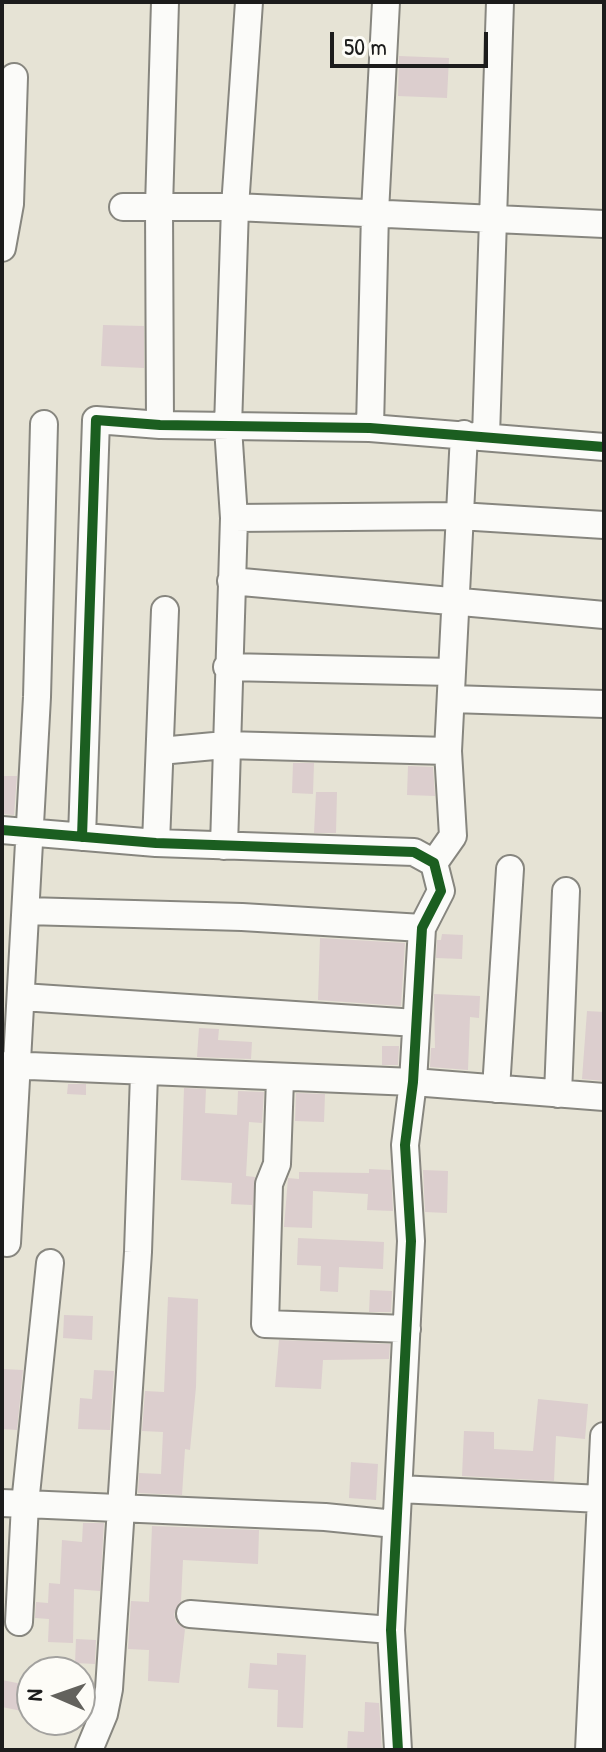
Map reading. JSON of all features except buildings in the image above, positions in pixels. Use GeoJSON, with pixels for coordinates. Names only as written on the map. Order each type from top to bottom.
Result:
{"type":"FeatureCollection","features":[{"type":"Feature","properties":{"kind":"street"},"geometry":{"type":"LineString","coordinates":[[160,425],[159,207],[165,2]]}},
{"type":"Feature","properties":{"kind":"street"},"geometry":{"type":"LineString","coordinates":[[224,846],[227,667],[234,518],[228,427],[235,207],[249,2]]}},
{"type":"Feature","properties":{"kind":"street"},"geometry":{"type":"LineString","coordinates":[[370,428],[375,212],[386,2]]}},
{"type":"Feature","properties":{"kind":"street"},"geometry":{"type":"LineString","coordinates":[[434,863],[453,836],[448,751],[459,516],[475,435],[494,218],[500,2]]}},
{"type":"Feature","properties":{"kind":"street"},"geometry":{"type":"LineString","coordinates":[[2,248],[10,204],[14,77]]}},
{"type":"Feature","properties":{"kind":"street"},"geometry":{"type":"LineString","coordinates":[[123,207],[235,207],[604,224]]}},
{"type":"Feature","properties":{"kind":"street"},"geometry":{"type":"LineString","coordinates":[[82,837],[96,420],[228,427],[370,428],[604,447]]}},
{"type":"Feature","properties":{"kind":"street"},"geometry":{"type":"LineString","coordinates":[[7,1243],[10,1066],[22,997],[37,697],[44,424]]}},
{"type":"Feature","properties":{"kind":"street"},"geometry":{"type":"LineString","coordinates":[[234,518],[459,516],[604,525]]}},
{"type":"Feature","properties":{"kind":"street"},"geometry":{"type":"LineString","coordinates":[[231,581],[604,615]]}},
{"type":"Feature","properties":{"kind":"street"},"geometry":{"type":"LineString","coordinates":[[156,843],[165,610]]}},
{"type":"Feature","properties":{"kind":"street"},"geometry":{"type":"LineString","coordinates":[[227,667],[452,672]]}},
{"type":"Feature","properties":{"kind":"street"},"geometry":{"type":"LineString","coordinates":[[452,699],[604,704]]}},
{"type":"Feature","properties":{"kind":"street"},"geometry":{"type":"LineString","coordinates":[[160,751],[225,745],[448,751]]}},
{"type":"Feature","properties":{"kind":"street"},"geometry":{"type":"LineString","coordinates":[[2,830],[156,843],[414,852],[434,863],[441,891],[422,928],[413,1082],[405,1145],[411,1241],[391,1630],[398,1750]]}},
{"type":"Feature","properties":{"kind":"street"},"geometry":{"type":"LineString","coordinates":[[496,1089],[510,869]]}},
{"type":"Feature","properties":{"kind":"street"},"geometry":{"type":"LineString","coordinates":[[558,1094],[566,891]]}},
{"type":"Feature","properties":{"kind":"street"},"geometry":{"type":"LineString","coordinates":[[26,911],[242,917],[422,928]]}},
{"type":"Feature","properties":{"kind":"street"},"geometry":{"type":"LineString","coordinates":[[22,997],[416,1023]]}},
{"type":"Feature","properties":{"kind":"street"},"geometry":{"type":"LineString","coordinates":[[10,1066],[144,1074],[413,1082],[604,1097]]}},
{"type":"Feature","properties":{"kind":"street"},"geometry":{"type":"LineString","coordinates":[[89,1750],[104,1714],[109,1689],[138,1252],[144,1074]]}},
{"type":"Feature","properties":{"kind":"street"},"geometry":{"type":"LineString","coordinates":[[280,1079],[277,1164],[269,1184],[265,1324],[407,1329]]}},
{"type":"Feature","properties":{"kind":"street"},"geometry":{"type":"LineString","coordinates":[[19,1622],[14,1503],[50,1263]]}},
{"type":"Feature","properties":{"kind":"street"},"geometry":{"type":"LineString","coordinates":[[589,1750],[604,1436]]}},
{"type":"Feature","properties":{"kind":"street"},"geometry":{"type":"LineString","coordinates":[[399,1489],[601,1499]]}},
{"type":"Feature","properties":{"kind":"street"},"geometry":{"type":"LineString","coordinates":[[14,1503],[395,1524]]}},
{"type":"Feature","properties":{"kind":"street"},"geometry":{"type":"LineString","coordinates":[[190,1614],[391,1630]]}},
{"type":"Feature","properties":{"kind":"cycle path"},"geometry":{"type":"LineString","coordinates":[[82,837],[96,420],[160,425],[370,428],[604,447]]}},
{"type":"Feature","properties":{"kind":"cycle path"},"geometry":{"type":"LineString","coordinates":[[2,830],[156,843],[414,852],[434,863],[441,891],[422,928],[413,1082],[405,1145],[411,1241],[391,1630],[398,1750]]}}]}
